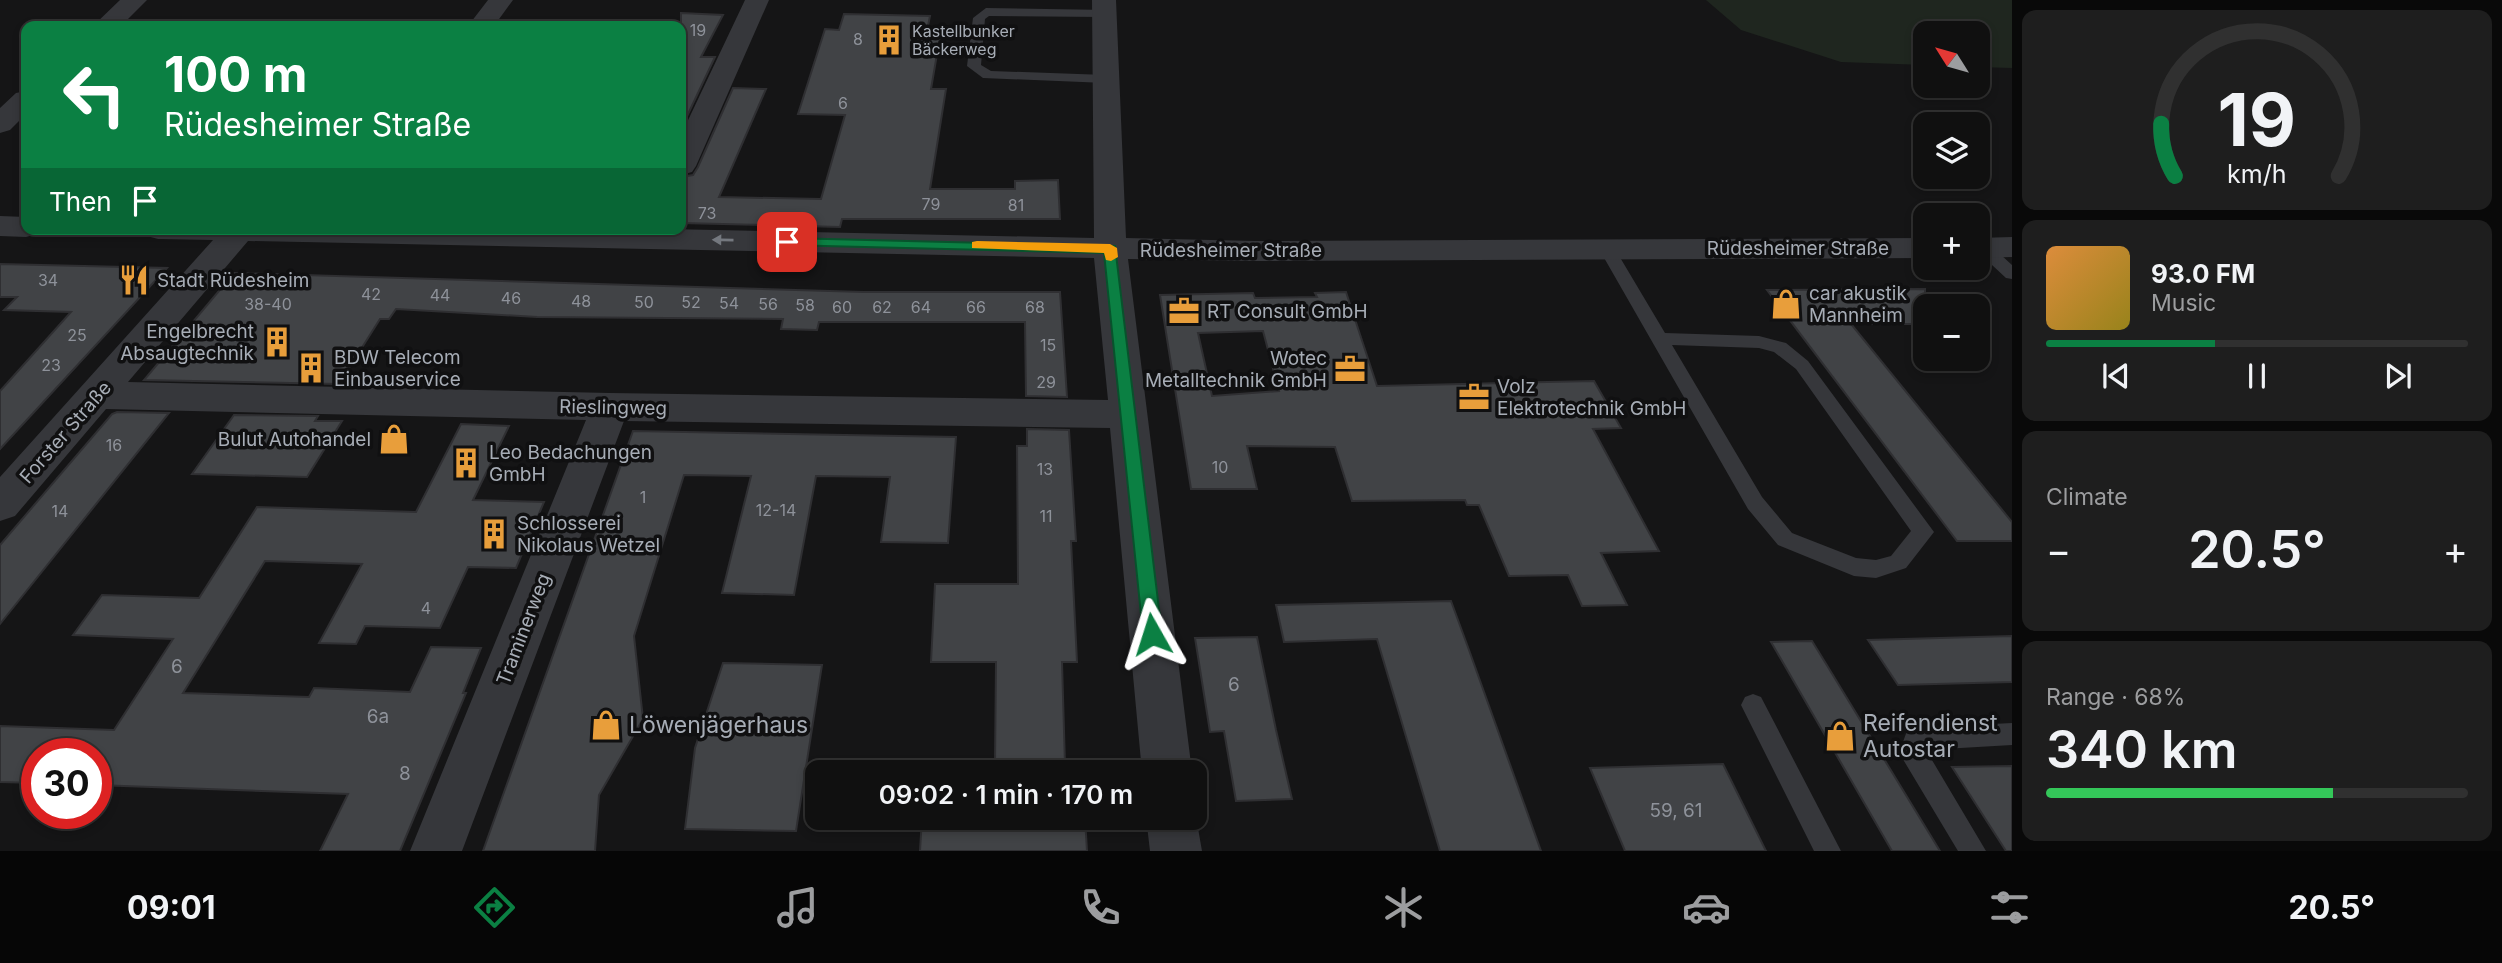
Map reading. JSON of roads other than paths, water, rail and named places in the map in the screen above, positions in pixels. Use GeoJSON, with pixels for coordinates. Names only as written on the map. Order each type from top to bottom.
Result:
{"type":"FeatureCollection","features":[{"type":"Feature","properties":{"kind":"street"},"geometry":{"type":"LineString","coordinates":[[112,21],[135,0]]}},
{"type":"Feature","properties":{"kind":"street"},"geometry":{"type":"LineString","coordinates":[[485,21],[501,0]]}},
{"type":"Feature","properties":{"kind":"street"},"geometry":{"type":"LineString","coordinates":[[686,155],[757,0]]}},
{"type":"Feature","properties":{"kind":"street"},"geometry":{"type":"LineString","coordinates":[[1105,6],[1110,248],[1166,760]]}},
{"type":"Feature","properties":{"kind":"street"},"geometry":{"type":"LineString","coordinates":[[0,124],[21,104]]}},
{"type":"Feature","properties":{"kind":"street"},"geometry":{"type":"LineString","coordinates":[[0,226],[21,227]]}},
{"type":"Feature","properties":{"kind":"street","name":"Forster Straße"},"geometry":{"type":"LineString","coordinates":[[0,505],[236,235]]}},
{"type":"Feature","properties":{"kind":"street","name":"Rüdesheimer Straße"},"geometry":{"type":"LineString","coordinates":[[504,235],[1110,248],[1913,248]]}},
{"type":"Feature","properties":{"kind":"street","name":"Rieslingweg"},"geometry":{"type":"LineString","coordinates":[[97,395],[610,407],[1128,414]]}},
{"type":"Feature","properties":{"kind":"street","name":"Traminerweg"},"geometry":{"type":"LineString","coordinates":[[436,851],[610,407]]}},
{"type":"Feature","properties":{"kind":"street"},"geometry":{"type":"LineString","coordinates":[[1174,830],[1176,851]]}},
{"type":"Feature","properties":{"kind":"lane"},"geometry":{"type":"LineString","coordinates":[[1105,6],[986,12],[979,18],[974,66],[988,75],[1106,79]]}},
{"type":"Feature","properties":{"kind":"lane"},"geometry":{"type":"LineString","coordinates":[[1991,248],[2012,274]]}},
{"type":"Feature","properties":{"kind":"lane"},"geometry":{"type":"LineString","coordinates":[[1607,249],[1755,503],[1785,540],[1854,567],[1876,569],[1898,562],[1923,532],[1801,365],[1780,347],[1759,342],[1660,339]]}},
{"type":"Feature","properties":{"kind":"lane"},"geometry":{"type":"LineString","coordinates":[[1753,705],[1828,851]]}},
{"type":"Feature","properties":{"kind":"lane"},"geometry":{"type":"LineString","coordinates":[[1973,851],[1913,752],[1916,739],[2012,734]]}},
{"type":"Feature","properties":{"kind":"place","name":"Kastellbunker Bäckerweg"},"geometry":{"type":"Point","coordinates":[889,40]}},
{"type":"Feature","properties":{"kind":"place","name":"Stadt Rüdesheim"},"geometry":{"type":"Point","coordinates":[134,280]}},
{"type":"Feature","properties":{"kind":"place","name":"car akustik Mannheim"},"geometry":{"type":"Point","coordinates":[1786,304]}},
{"type":"Feature","properties":{"kind":"place","name":"RT Consult GmbH"},"geometry":{"type":"Point","coordinates":[1184,311]}},
{"type":"Feature","properties":{"kind":"place","name":"Engelbrecht Absaugtechnik"},"geometry":{"type":"Point","coordinates":[277,342]}},
{"type":"Feature","properties":{"kind":"place","name":"BDW Telecom Einbauservice"},"geometry":{"type":"Point","coordinates":[311,368]}},
{"type":"Feature","properties":{"kind":"place","name":"Wotec Metalltechnik GmbH"},"geometry":{"type":"Point","coordinates":[1350,369]}},
{"type":"Feature","properties":{"kind":"place","name":"Volz Elektrotechnik GmbH"},"geometry":{"type":"Point","coordinates":[1474,397]}},
{"type":"Feature","properties":{"kind":"place","name":"Bulut Autohandel"},"geometry":{"type":"Point","coordinates":[394,439]}},
{"type":"Feature","properties":{"kind":"place","name":"Leo Bedachungen GmbH"},"geometry":{"type":"Point","coordinates":[466,463]}},
{"type":"Feature","properties":{"kind":"place","name":"Schlosserei Nikolaus Wetzel"},"geometry":{"type":"Point","coordinates":[494,534]}},
{"type":"Feature","properties":{"kind":"place","name":"Löwenjägerhaus"},"geometry":{"type":"Point","coordinates":[606,725]}},
{"type":"Feature","properties":{"kind":"place","name":"Reifendienst Autostar"},"geometry":{"type":"Point","coordinates":[1840,736]}}]}
